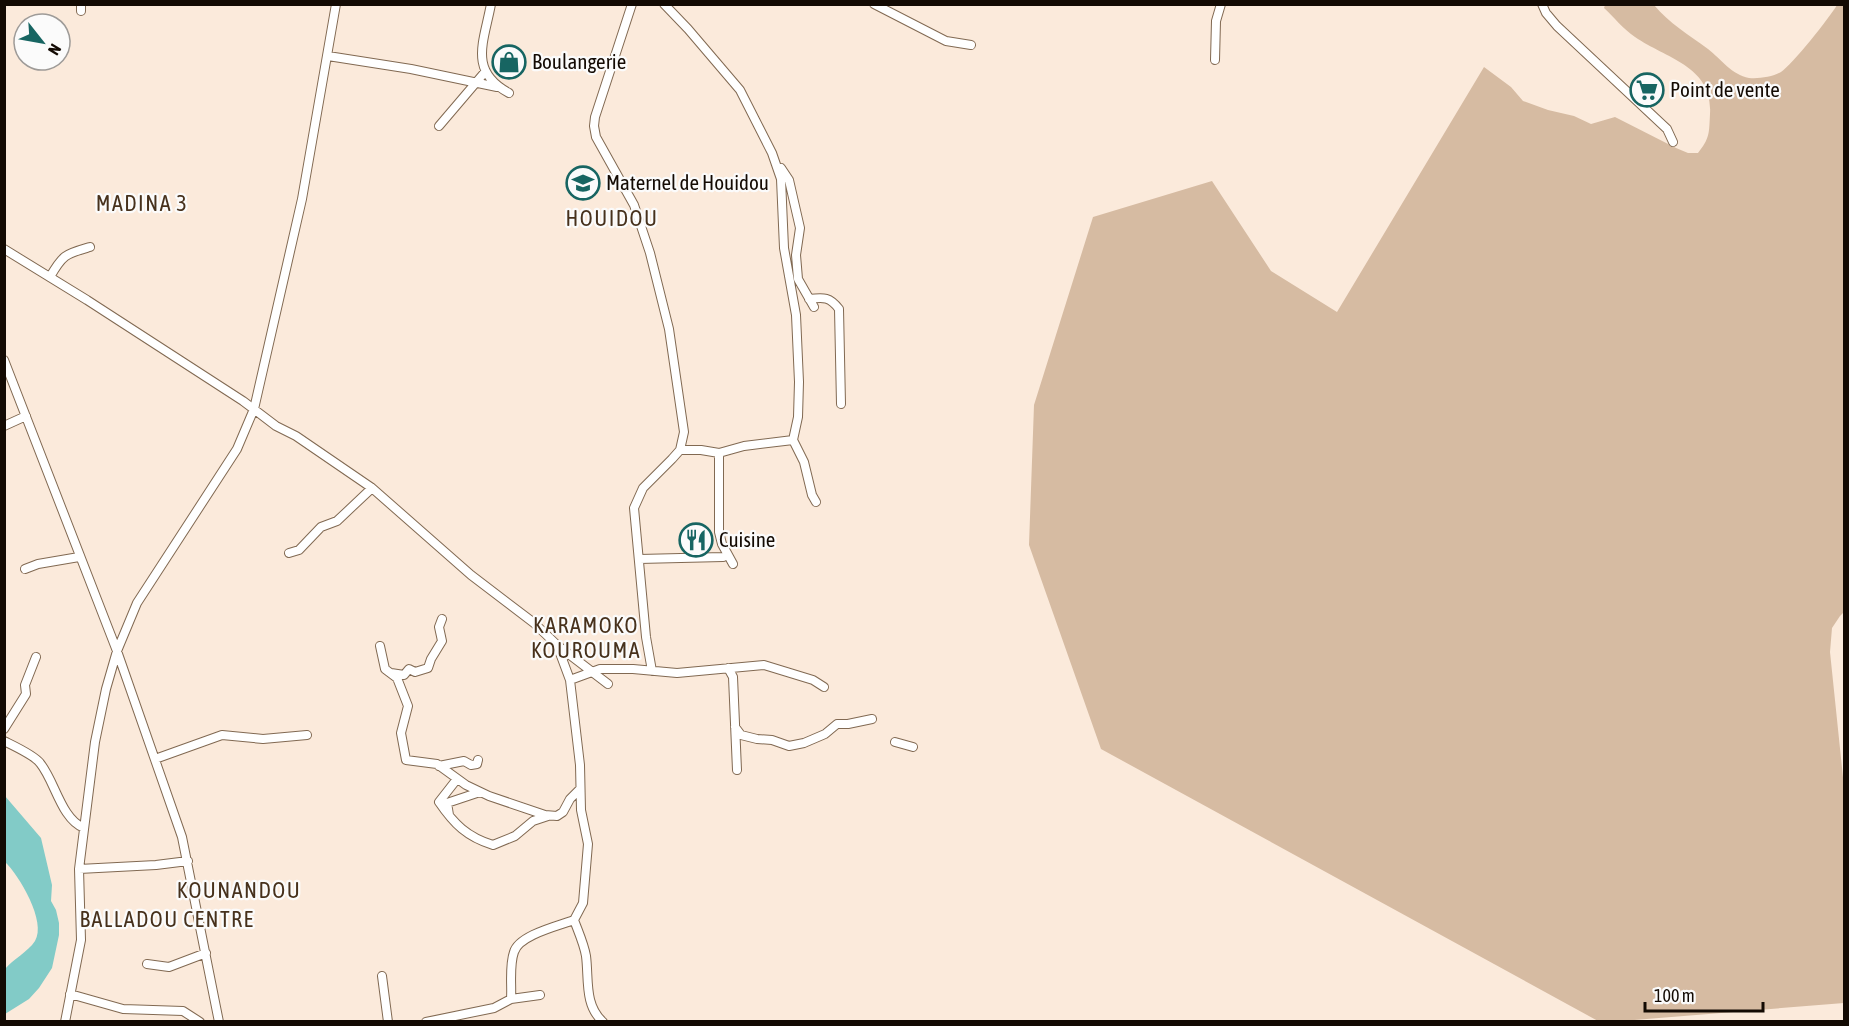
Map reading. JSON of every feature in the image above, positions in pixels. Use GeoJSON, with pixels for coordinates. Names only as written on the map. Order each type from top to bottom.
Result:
{"type":"FeatureCollection","features":[{"type":"Feature","properties":{"kind":"street"},"geometry":{"type":"LineString","coordinates":[[64,1022],[81,940],[79,869],[95,742],[106,689],[117,651],[137,603],[237,449],[254,409],[302,199],[336,4]]}},
{"type":"Feature","properties":{"kind":"street"},"geometry":{"type":"LineString","coordinates":[[491,4],[481,54],[485,72],[497,87]]}},
{"type":"Feature","properties":{"kind":"street"},"geometry":{"type":"LineString","coordinates":[[632,4],[594,126],[596,137],[634,205],[650,253],[669,329],[684,432],[680,450],[644,488],[634,508],[646,637],[652,670]]}},
{"type":"Feature","properties":{"kind":"street"},"geometry":{"type":"LineString","coordinates":[[664,4],[740,90],[773,156],[789,180],[800,228],[796,255],[798,279],[814,307]]}},
{"type":"Feature","properties":{"kind":"street"},"geometry":{"type":"LineString","coordinates":[[874,4],[946,41],[971,45]]}},
{"type":"Feature","properties":{"kind":"street"},"geometry":{"type":"LineString","coordinates":[[1215,60],[1216,21],[1221,4]]}},
{"type":"Feature","properties":{"kind":"street"},"geometry":{"type":"LineString","coordinates":[[1542,4],[1557,26],[1667,129],[1673,142]]}},
{"type":"Feature","properties":{"kind":"street"},"geometry":{"type":"LineString","coordinates":[[328,56],[476,82],[497,87],[509,93]]}},
{"type":"Feature","properties":{"kind":"street"},"geometry":{"type":"LineString","coordinates":[[439,126],[485,72]]}},
{"type":"Feature","properties":{"kind":"street"},"geometry":{"type":"LineString","coordinates":[[773,156],[783,187],[784,248],[796,315],[799,382],[798,417],[793,440],[804,462],[812,495],[816,502]]}},
{"type":"Feature","properties":{"kind":"street"},"geometry":{"type":"LineString","coordinates":[[50,277],[60,259],[69,253],[90,247]]}},
{"type":"Feature","properties":{"kind":"street"},"geometry":{"type":"LineString","coordinates":[[4,249],[254,409],[276,426],[296,436],[372,488],[471,575],[609,684]]}},
{"type":"Feature","properties":{"kind":"street"},"geometry":{"type":"LineString","coordinates":[[809,299],[824,297],[835,303],[839,309],[841,404]]}},
{"type":"Feature","properties":{"kind":"street"},"geometry":{"type":"LineString","coordinates":[[4,360],[117,651],[182,837],[219,1022]]}},
{"type":"Feature","properties":{"kind":"street"},"geometry":{"type":"LineString","coordinates":[[4,426],[26,416]]}},
{"type":"Feature","properties":{"kind":"street"},"geometry":{"type":"LineString","coordinates":[[680,450],[718,453],[744,446],[793,440]]}},
{"type":"Feature","properties":{"kind":"street"},"geometry":{"type":"LineString","coordinates":[[718,453],[719,532],[722,544],[733,564]]}},
{"type":"Feature","properties":{"kind":"street"},"geometry":{"type":"LineString","coordinates":[[289,553],[299,550],[321,527],[337,521],[372,488]]}},
{"type":"Feature","properties":{"kind":"street"},"geometry":{"type":"LineString","coordinates":[[25,569],[38,564],[79,557]]}},
{"type":"Feature","properties":{"kind":"street"},"geometry":{"type":"LineString","coordinates":[[639,560],[723,557]]}},
{"type":"Feature","properties":{"kind":"street"},"geometry":{"type":"LineString","coordinates":[[391,673],[404,675],[410,669],[415,672],[428,668],[442,641],[439,627],[442,620]]}},
{"type":"Feature","properties":{"kind":"street"},"geometry":{"type":"LineString","coordinates":[[511,999],[512,961],[519,943],[531,935],[574,920],[583,903],[588,844],[581,810],[580,765],[570,680],[558,645]]}},
{"type":"Feature","properties":{"kind":"street"},"geometry":{"type":"LineString","coordinates":[[380,646],[385,669],[397,678],[408,706],[401,733],[406,760],[437,764],[480,792],[549,816],[557,816],[563,812],[570,799],[580,789]]}},
{"type":"Feature","properties":{"kind":"street"},"geometry":{"type":"LineString","coordinates":[[4,729],[26,694],[25,685],[29,670],[36,657]]}},
{"type":"Feature","properties":{"kind":"street"},"geometry":{"type":"LineString","coordinates":[[570,680],[600,669],[676,673],[764,665],[813,680],[824,687]]}},
{"type":"Feature","properties":{"kind":"street"},"geometry":{"type":"LineString","coordinates":[[728,668],[733,677],[737,770]]}},
{"type":"Feature","properties":{"kind":"street"},"geometry":{"type":"LineString","coordinates":[[735,727],[741,735],[772,740],[789,746],[815,739],[837,724],[872,720]]}},
{"type":"Feature","properties":{"kind":"street"},"geometry":{"type":"LineString","coordinates":[[155,759],[222,735],[263,739],[307,735]]}},
{"type":"Feature","properties":{"kind":"street"},"geometry":{"type":"LineString","coordinates":[[4,741],[40,762],[75,825],[84,828]]}},
{"type":"Feature","properties":{"kind":"street"},"geometry":{"type":"LineString","coordinates":[[896,742],[913,747]]}},
{"type":"Feature","properties":{"kind":"street"},"geometry":{"type":"LineString","coordinates":[[439,766],[464,761],[471,765],[477,764],[478,760]]}},
{"type":"Feature","properties":{"kind":"street"},"geometry":{"type":"LineString","coordinates":[[457,779],[439,802],[470,836],[493,845],[515,836],[533,821],[549,816]]}},
{"type":"Feature","properties":{"kind":"street"},"geometry":{"type":"LineString","coordinates":[[449,815],[447,803],[480,792]]}},
{"type":"Feature","properties":{"kind":"street"},"geometry":{"type":"LineString","coordinates":[[79,869],[188,861]]}},
{"type":"Feature","properties":{"kind":"street"},"geometry":{"type":"LineString","coordinates":[[574,920],[586,954],[588,992],[594,1014],[603,1022]]}},
{"type":"Feature","properties":{"kind":"street"},"geometry":{"type":"LineString","coordinates":[[147,964],[169,967],[206,953]]}},
{"type":"Feature","properties":{"kind":"street"},"geometry":{"type":"LineString","coordinates":[[382,976],[388,1022]]}},
{"type":"Feature","properties":{"kind":"street"},"geometry":{"type":"LineString","coordinates":[[70,994],[123,1009],[183,1011],[200,1022]]}},
{"type":"Feature","properties":{"kind":"street"},"geometry":{"type":"LineString","coordinates":[[426,1022],[494,1008],[511,999],[540,995]]}},
{"type":"Feature","properties":{"kind":"shaded area"},"geometry":{"type":"Polygon","coordinates":[[[1605,5],[1654,5],[1732,70],[1749,78],[1761,78],[1781,72],[1827,20],[1837,5],[1844,5],[1844,612],[1832,628],[1830,652],[1844,787],[1844,1003],[1598,1021],[1101,749],[1029,545],[1034,405],[1093,217],[1212,181],[1271,271],[1337,312],[1484,67],[1511,87],[1523,101],[1574,116],[1591,124],[1615,117],[1676,148],[1688,153],[1698,153],[1707,139],[1709,126],[1709,98],[1704,85],[1686,66],[1631,34],[1604,8],[1605,5]]]}},
{"type":"Feature","properties":{"kind":"water"},"geometry":{"type":"Polygon","coordinates":[[[5,796],[41,838],[52,885],[51,901],[56,910],[59,935],[52,968],[39,988],[29,999],[5,1014],[5,969],[32,945],[38,933],[30,899],[5,862],[5,796]]]}},
{"type":"Feature","properties":{"kind":"place","name":"Boulangerie"},"geometry":{"type":"Point","coordinates":[509,62]}},
{"type":"Feature","properties":{"kind":"place","name":"Point de vente"},"geometry":{"type":"Point","coordinates":[1647,90]}},
{"type":"Feature","properties":{"kind":"place","name":"Maternel de Houidou"},"geometry":{"type":"Point","coordinates":[583,183]}},
{"type":"Feature","properties":{"kind":"place","name":"Cuisine"},"geometry":{"type":"Point","coordinates":[696,540]}},
{"type":"Feature","properties":{"kind":"district","name":"MADINA 3"},"geometry":{"type":"Point","coordinates":[142,203]}},
{"type":"Feature","properties":{"kind":"district","name":"HOUIDOU"},"geometry":{"type":"Point","coordinates":[612,218]}},
{"type":"Feature","properties":{"kind":"district","name":"KARAMOKO KOUROUMA"},"geometry":{"type":"Point","coordinates":[586,638]}},
{"type":"Feature","properties":{"kind":"district","name":"KOUNANDOU"},"geometry":{"type":"Point","coordinates":[239,890]}},
{"type":"Feature","properties":{"kind":"district","name":"BALLADOU CENTRE"},"geometry":{"type":"Point","coordinates":[167,919]}}]}
